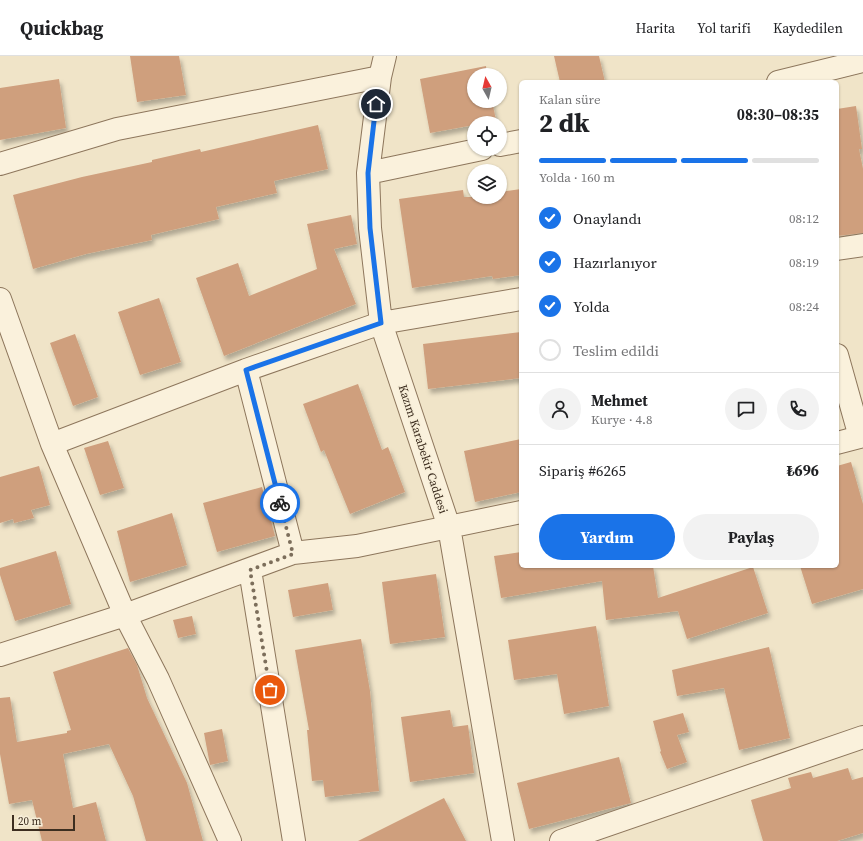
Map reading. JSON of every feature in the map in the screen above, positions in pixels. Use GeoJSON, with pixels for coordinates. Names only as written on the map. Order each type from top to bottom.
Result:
{"type":"FeatureCollection","features":[{"type":"Feature","properties":{"kind":"street","name":"Kazım Karabekir Caddesi"},"geometry":{"type":"LineString","coordinates":[[385,56],[380,77],[368,173],[370,228],[381,323],[449,527],[503,841]]}},
{"type":"Feature","properties":{"kind":"street"},"geometry":{"type":"LineString","coordinates":[[786,80],[863,61]]}},
{"type":"Feature","properties":{"kind":"street"},"geometry":{"type":"LineString","coordinates":[[0,164],[117,129],[380,77]]}},
{"type":"Feature","properties":{"kind":"street"},"geometry":{"type":"LineString","coordinates":[[507,144],[519,141]]}},
{"type":"Feature","properties":{"kind":"street"},"geometry":{"type":"LineString","coordinates":[[368,173],[467,152]]}},
{"type":"Feature","properties":{"kind":"street"},"geometry":{"type":"LineString","coordinates":[[839,249],[863,245]]}},
{"type":"Feature","properties":{"kind":"street"},"geometry":{"type":"LineString","coordinates":[[0,299],[52,444],[125,615],[158,679],[230,841]]}},
{"type":"Feature","properties":{"kind":"street"},"geometry":{"type":"LineString","coordinates":[[52,444],[246,370],[381,323],[519,299]]}},
{"type":"Feature","properties":{"kind":"street"},"geometry":{"type":"LineString","coordinates":[[839,362],[861,437],[839,442]]}},
{"type":"Feature","properties":{"kind":"street"},"geometry":{"type":"LineString","coordinates":[[246,370],[293,554]]}},
{"type":"Feature","properties":{"kind":"street"},"geometry":{"type":"LineString","coordinates":[[0,655],[125,615],[293,554],[357,546],[519,512]]}},
{"type":"Feature","properties":{"kind":"street"},"geometry":{"type":"LineString","coordinates":[[250,570],[294,841]]}},
{"type":"Feature","properties":{"kind":"street"},"geometry":{"type":"LineString","coordinates":[[561,841],[863,737]]}},
{"type":"Feature","properties":{"kind":"building"},"geometry":{"type":"Polygon","coordinates":[[[130,56],[179,56],[186,95],[137,102],[130,56]]]}},
{"type":"Feature","properties":{"kind":"building"},"geometry":{"type":"Polygon","coordinates":[[[554,56],[599,56],[605,80],[560,80],[554,56]]]}},
{"type":"Feature","properties":{"kind":"building"},"geometry":{"type":"Polygon","coordinates":[[[486,66],[486,68],[476,68],[486,66]]]}},
{"type":"Feature","properties":{"kind":"building"},"geometry":{"type":"Polygon","coordinates":[[[467,70],[467,108],[493,108],[495,116],[467,116],[467,126],[430,133],[420,79],[467,70]]]}},
{"type":"Feature","properties":{"kind":"building"},"geometry":{"type":"Polygon","coordinates":[[[59,79],[66,128],[0,140],[0,88],[59,79]]]}},
{"type":"Feature","properties":{"kind":"building"},"geometry":{"type":"Polygon","coordinates":[[[856,106],[862,149],[859,149],[863,169],[863,233],[839,236],[839,109],[856,106]]]}},
{"type":"Feature","properties":{"kind":"building"},"geometry":{"type":"Polygon","coordinates":[[[318,125],[328,169],[274,181],[277,193],[216,207],[219,219],[151,235],[152,240],[86,254],[33,269],[13,195],[82,177],[152,162],[152,160],[200,149],[201,152],[318,125]]]}},
{"type":"Feature","properties":{"kind":"building"},"geometry":{"type":"Polygon","coordinates":[[[519,189],[519,275],[493,279],[492,276],[412,288],[399,199],[463,190],[464,197],[467,197],[467,204],[507,204],[507,191],[519,189]]]}},
{"type":"Feature","properties":{"kind":"building"},"geometry":{"type":"Polygon","coordinates":[[[351,215],[357,244],[334,249],[356,304],[224,356],[196,278],[238,263],[249,296],[317,269],[307,224],[351,215]]]}},
{"type":"Feature","properties":{"kind":"building"},"geometry":{"type":"Polygon","coordinates":[[[159,298],[181,362],[140,375],[118,312],[159,298]]]}},
{"type":"Feature","properties":{"kind":"building"},"geometry":{"type":"Polygon","coordinates":[[[519,332],[519,378],[428,389],[423,344],[519,332]]]}},
{"type":"Feature","properties":{"kind":"building"},"geometry":{"type":"Polygon","coordinates":[[[75,334],[98,397],[73,406],[50,343],[75,334]]]}},
{"type":"Feature","properties":{"kind":"building"},"geometry":{"type":"Polygon","coordinates":[[[358,384],[382,450],[388,447],[405,492],[350,514],[324,450],[321,452],[303,404],[358,384]]]}},
{"type":"Feature","properties":{"kind":"building"},"geometry":{"type":"Polygon","coordinates":[[[519,439],[519,492],[475,502],[464,451],[519,439]]]}},
{"type":"Feature","properties":{"kind":"building"},"geometry":{"type":"Polygon","coordinates":[[[108,441],[124,488],[100,495],[84,448],[108,441]]]}},
{"type":"Feature","properties":{"kind":"building"},"geometry":{"type":"Polygon","coordinates":[[[851,462],[863,504],[863,589],[812,604],[801,568],[839,568],[839,465],[851,462]]]}},
{"type":"Feature","properties":{"kind":"building"},"geometry":{"type":"Polygon","coordinates":[[[39,466],[50,505],[31,510],[34,518],[14,523],[13,519],[0,523],[0,477],[39,466]]]}},
{"type":"Feature","properties":{"kind":"building"},"geometry":{"type":"Polygon","coordinates":[[[262,487],[275,536],[217,552],[203,503],[262,487]]]}},
{"type":"Feature","properties":{"kind":"building"},"geometry":{"type":"Polygon","coordinates":[[[172,513],[187,565],[130,582],[117,531],[172,513]]]}},
{"type":"Feature","properties":{"kind":"building"},"geometry":{"type":"Polygon","coordinates":[[[56,551],[71,604],[15,621],[0,575],[0,568],[56,551]]]}},
{"type":"Feature","properties":{"kind":"building"},"geometry":{"type":"Polygon","coordinates":[[[519,552],[519,568],[653,568],[658,598],[753,568],[768,613],[687,639],[678,611],[606,620],[602,581],[501,598],[494,556],[519,552]]]}},
{"type":"Feature","properties":{"kind":"building"},"geometry":{"type":"Polygon","coordinates":[[[436,574],[445,637],[390,644],[382,582],[436,574]]]}},
{"type":"Feature","properties":{"kind":"building"},"geometry":{"type":"Polygon","coordinates":[[[328,583],[333,610],[293,617],[288,590],[328,583]]]}},
{"type":"Feature","properties":{"kind":"building"},"geometry":{"type":"Polygon","coordinates":[[[192,616],[196,634],[178,638],[173,620],[192,616]]]}},
{"type":"Feature","properties":{"kind":"building"},"geometry":{"type":"Polygon","coordinates":[[[596,626],[609,706],[564,714],[557,674],[514,680],[508,640],[596,626]]]}},
{"type":"Feature","properties":{"kind":"building"},"geometry":{"type":"Polygon","coordinates":[[[361,639],[370,691],[379,791],[325,797],[323,780],[312,781],[307,730],[309,730],[295,650],[361,639]]]}},
{"type":"Feature","properties":{"kind":"building"},"geometry":{"type":"Polygon","coordinates":[[[769,647],[790,738],[739,750],[724,688],[677,696],[672,670],[769,647]]]}},
{"type":"Feature","properties":{"kind":"building"},"geometry":{"type":"Polygon","coordinates":[[[128,648],[137,665],[147,698],[187,783],[203,841],[146,841],[133,796],[109,744],[63,754],[73,808],[96,802],[106,841],[42,841],[32,800],[9,804],[0,754],[0,698],[10,697],[17,742],[67,733],[67,731],[71,730],[53,672],[128,648]]]}},
{"type":"Feature","properties":{"kind":"building"},"geometry":{"type":"Polygon","coordinates":[[[450,710],[453,727],[468,725],[474,773],[410,782],[401,717],[450,710]]]}},
{"type":"Feature","properties":{"kind":"building"},"geometry":{"type":"Polygon","coordinates":[[[683,713],[689,732],[677,735],[687,762],[667,769],[660,752],[653,721],[683,713]]]}},
{"type":"Feature","properties":{"kind":"building"},"geometry":{"type":"Polygon","coordinates":[[[222,729],[228,761],[210,765],[204,733],[222,729]]]}},
{"type":"Feature","properties":{"kind":"building"},"geometry":{"type":"Polygon","coordinates":[[[619,757],[631,803],[529,829],[517,783],[619,757]]]}},
{"type":"Feature","properties":{"kind":"building"},"geometry":{"type":"Polygon","coordinates":[[[848,768],[852,780],[863,777],[863,833],[837,841],[763,841],[751,800],[791,788],[788,778],[811,772],[813,778],[848,768]]]}},
{"type":"Feature","properties":{"kind":"building"},"geometry":{"type":"Polygon","coordinates":[[[444,798],[466,841],[358,841],[444,798]]]}},
{"type":"Feature","properties":{"kind":"way so far"},"geometry":{"type":"LineString","coordinates":[[270,690],[250,570],[293,554],[280,503]]}},
{"type":"Feature","properties":{"kind":"route"},"geometry":{"type":"LineString","coordinates":[[280,503],[246,370],[381,323],[370,228],[368,173],[376,104]]}}]}
